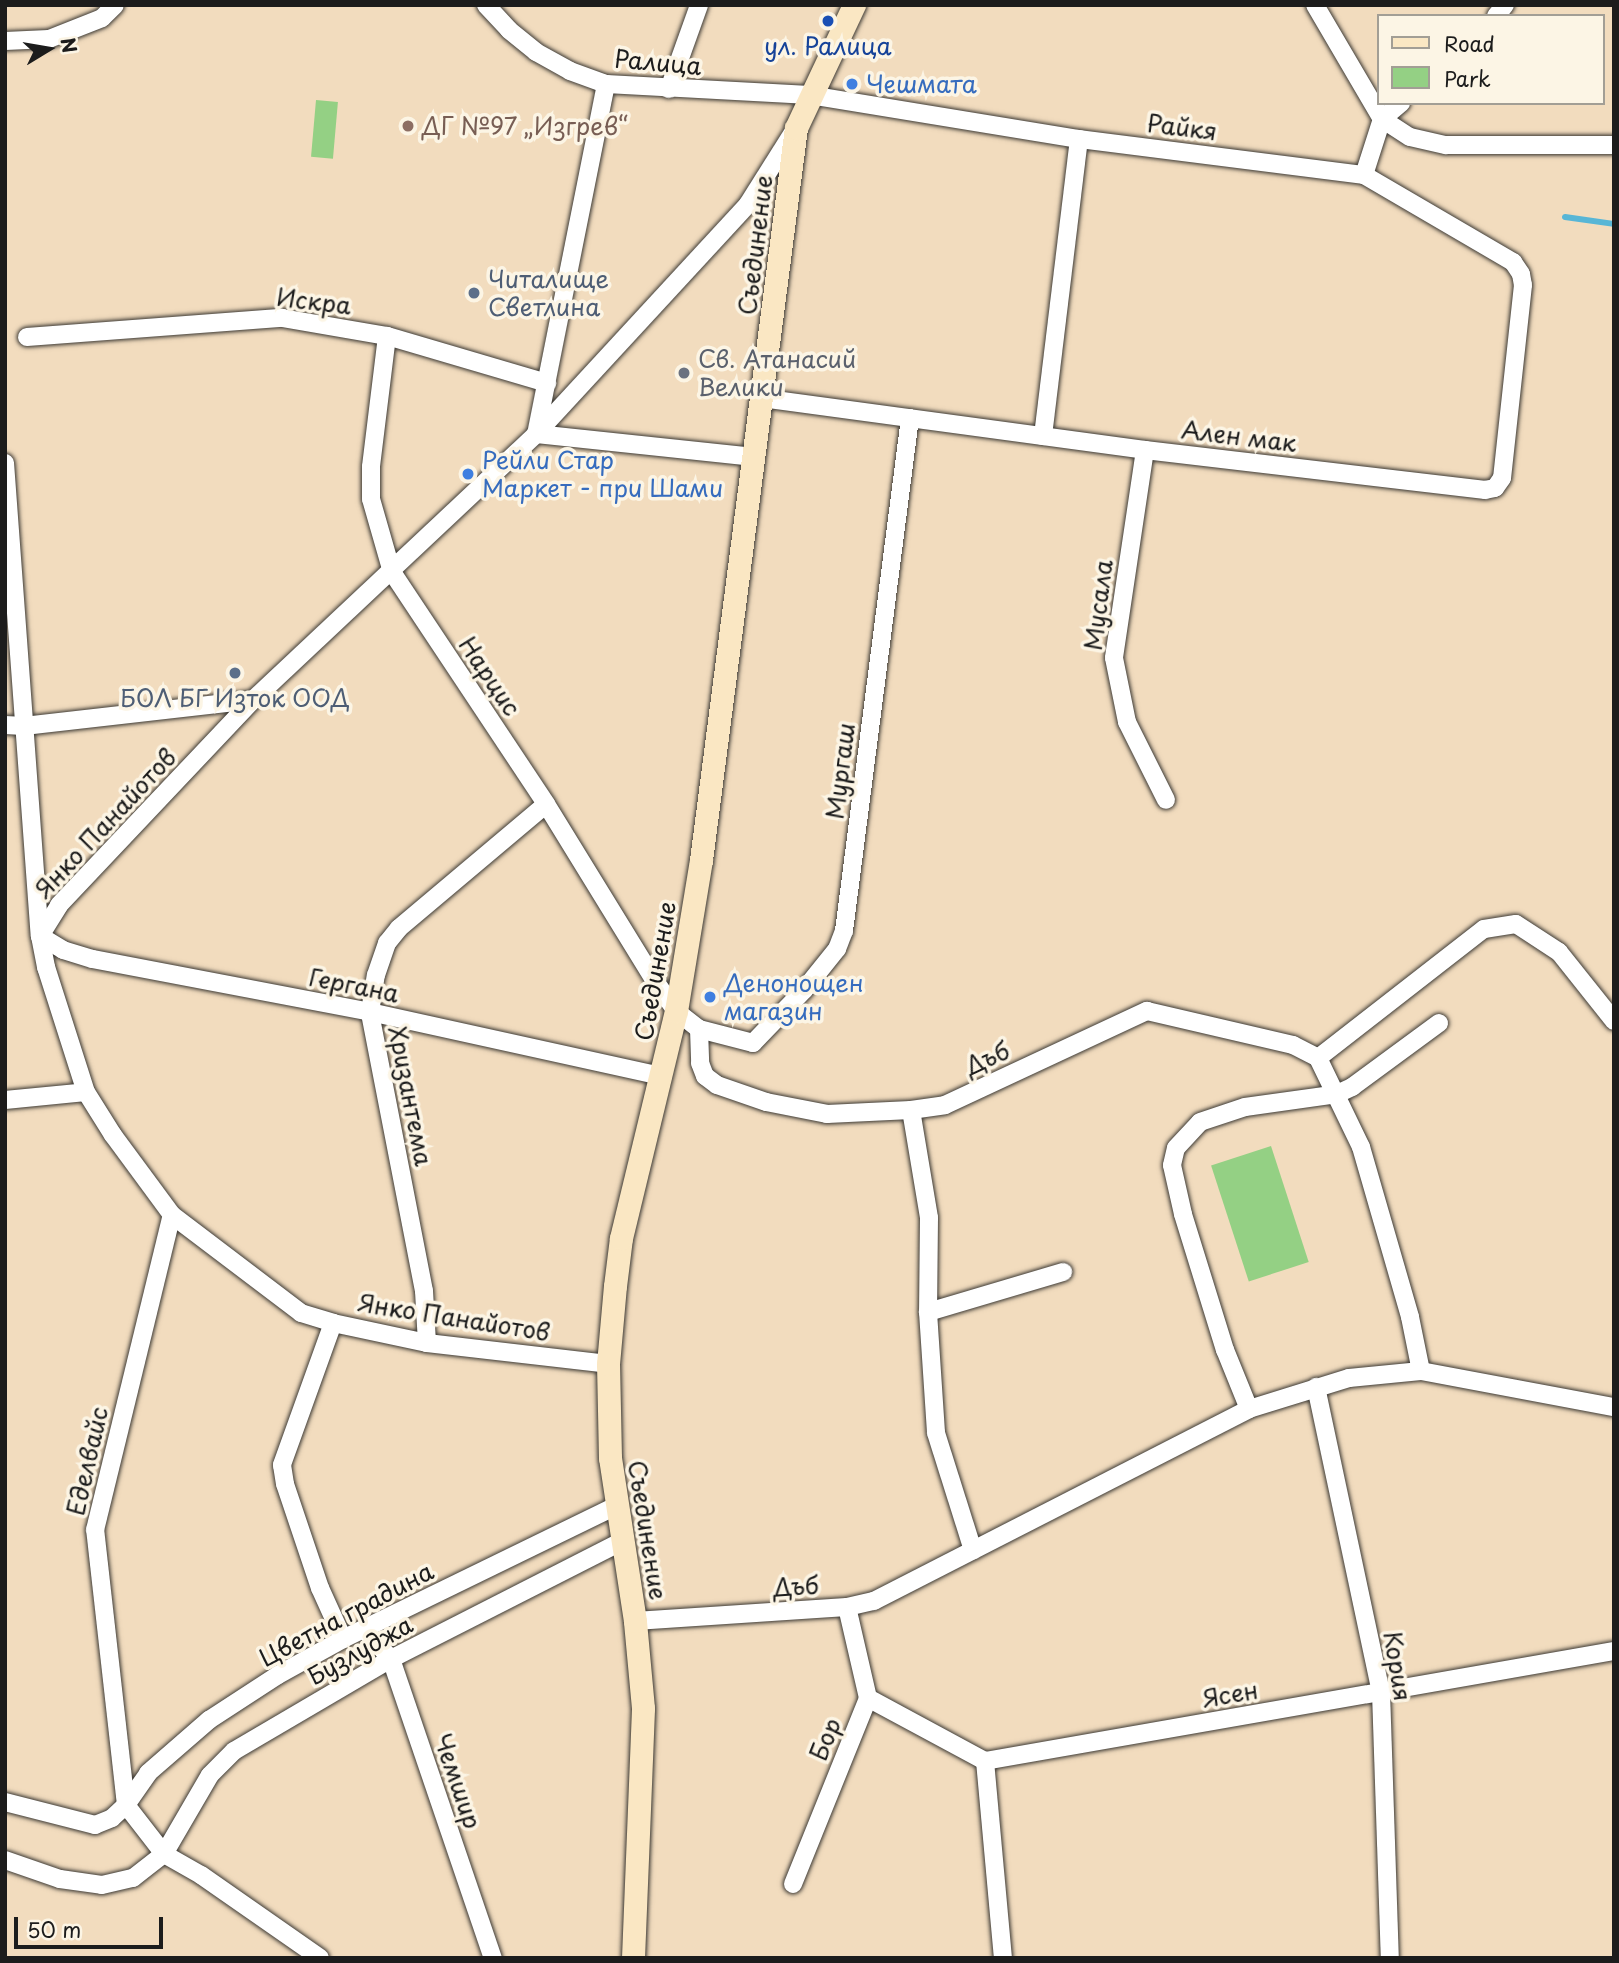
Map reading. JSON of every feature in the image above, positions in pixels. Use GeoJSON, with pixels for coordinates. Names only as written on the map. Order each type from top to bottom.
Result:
{"type":"FeatureCollection","features":[{"type":"Feature","properties":{"kind":"street"},"geometry":{"type":"LineString","coordinates":[[5,41],[49,39],[103,18],[115,5]]}},
{"type":"Feature","properties":{"kind":"street","name":"Ралица"},"geometry":{"type":"LineString","coordinates":[[486,5],[509,30],[536,52],[570,71],[607,84],[810,94]]}},
{"type":"Feature","properties":{"kind":"street"},"geometry":{"type":"LineString","coordinates":[[669,89],[699,5]]}},
{"type":"Feature","properties":{"kind":"street","name":"Съединение"},"geometry":{"type":"LineString","coordinates":[[633,1958],[643,1708],[635,1621],[610,1458],[608,1364],[621,1238],[676,1011],[701,860],[796,128],[854,5]]}},
{"type":"Feature","properties":{"kind":"street"},"geometry":{"type":"LineString","coordinates":[[1315,5],[1382,119],[1410,137],[1447,145],[1614,145]]}},
{"type":"Feature","properties":{"kind":"street"},"geometry":{"type":"LineString","coordinates":[[607,84],[536,435],[755,457]]}},
{"type":"Feature","properties":{"kind":"street","name":"Райкя"},"geometry":{"type":"LineString","coordinates":[[810,94],[1079,139],[1364,175],[1513,262],[1521,274]]}},
{"type":"Feature","properties":{"kind":"street"},"geometry":{"type":"LineString","coordinates":[[1364,175],[1382,119],[1399,105]]}},
{"type":"Feature","properties":{"kind":"street","name":"Янко Панайотов"},"geometry":{"type":"LineString","coordinates":[[608,1364],[427,1343],[333,1323],[302,1313],[172,1215],[145,1182],[86,1092],[46,967],[40,936],[59,905],[253,700],[536,435],[748,204],[796,128]]}},
{"type":"Feature","properties":{"kind":"street"},"geometry":{"type":"LineString","coordinates":[[1043,436],[1079,139]]}},
{"type":"Feature","properties":{"kind":"street","name":"Ален мак"},"geometry":{"type":"LineString","coordinates":[[762,397],[1145,450],[1485,490],[1495,488],[1502,478],[1523,285],[1521,274]]}},
{"type":"Feature","properties":{"kind":"street","name":"Искра"},"geometry":{"type":"LineString","coordinates":[[27,337],[282,318],[387,336],[547,383]]}},
{"type":"Feature","properties":{"kind":"street","name":"Нарцис"},"geometry":{"type":"LineString","coordinates":[[387,336],[371,467],[371,499],[392,572],[546,804],[676,1011]]}},
{"type":"Feature","properties":{"kind":"street","name":"Мургаш"},"geometry":{"type":"LineString","coordinates":[[699,1029],[753,1043],[813,980],[837,949],[844,931],[910,418]]}},
{"type":"Feature","properties":{"kind":"street","name":"Мусала"},"geometry":{"type":"LineString","coordinates":[[1145,450],[1114,658],[1126,722],[1166,800]]}},
{"type":"Feature","properties":{"kind":"street"},"geometry":{"type":"LineString","coordinates":[[5,463],[40,936]]}},
{"type":"Feature","properties":{"kind":"street"},"geometry":{"type":"LineString","coordinates":[[5,724],[24,726],[253,700]]}},
{"type":"Feature","properties":{"kind":"street","name":"Хризантема"},"geometry":{"type":"LineString","coordinates":[[427,1343],[424,1291],[370,1012],[376,975],[387,943],[399,928],[546,804]]}},
{"type":"Feature","properties":{"kind":"street"},"geometry":{"type":"LineString","coordinates":[[1421,1371],[1409,1317],[1361,1147],[1318,1058],[1484,929],[1516,924],[1559,953],[1614,1021]]}},
{"type":"Feature","properties":{"kind":"street","name":"Гергана"},"geometry":{"type":"LineString","coordinates":[[40,936],[63,950],[93,959],[370,1012],[662,1076]]}},
{"type":"Feature","properties":{"kind":"street"},"geometry":{"type":"LineString","coordinates":[[676,1011],[699,1029]]}},
{"type":"Feature","properties":{"kind":"street","name":"Дъб"},"geometry":{"type":"LineString","coordinates":[[699,1029],[700,1063],[705,1076],[718,1085],[766,1102],[827,1114],[911,1110],[945,1105],[1147,1011],[1293,1045],[1318,1058]]}},
{"type":"Feature","properties":{"kind":"street"},"geometry":{"type":"LineString","coordinates":[[1249,1409],[1225,1350],[1183,1214],[1172,1165],[1176,1148],[1200,1122],[1245,1107],[1337,1094],[1352,1087],[1439,1023]]}},
{"type":"Feature","properties":{"kind":"street"},"geometry":{"type":"LineString","coordinates":[[5,1100],[86,1092]]}},
{"type":"Feature","properties":{"kind":"street"},"geometry":{"type":"LineString","coordinates":[[911,1110],[929,1218],[928,1312],[936,1433],[974,1550]]}},
{"type":"Feature","properties":{"kind":"street","name":"Еделвайс"},"geometry":{"type":"LineString","coordinates":[[126,1805],[95,1530],[172,1215]]}},
{"type":"Feature","properties":{"kind":"street"},"geometry":{"type":"LineString","coordinates":[[928,1312],[1063,1272]]}},
{"type":"Feature","properties":{"kind":"street"},"geometry":{"type":"LineString","coordinates":[[333,1323],[282,1465],[285,1484],[320,1588],[343,1639]]}},
{"type":"Feature","properties":{"kind":"street","name":"Дъб"},"geometry":{"type":"LineString","coordinates":[[635,1621],[847,1608],[874,1601],[1249,1409],[1349,1378],[1421,1371],[1614,1407]]}},
{"type":"Feature","properties":{"kind":"street","name":"Кория"},"geometry":{"type":"LineString","coordinates":[[1317,1387],[1381,1692],[1390,1958]]}},
{"type":"Feature","properties":{"kind":"street","name":"Цветна градина"},"geometry":{"type":"LineString","coordinates":[[126,1805],[148,1773],[209,1720],[278,1675],[343,1639],[616,1506]]}},
{"type":"Feature","properties":{"kind":"street","name":"Бузлуджа"},"geometry":{"type":"LineString","coordinates":[[5,1860],[60,1879],[102,1885],[133,1878],[164,1853],[210,1775],[234,1751],[391,1659],[623,1541]]}},
{"type":"Feature","properties":{"kind":"street","name":"Бор"},"geometry":{"type":"LineString","coordinates":[[793,1884],[869,1698],[847,1608]]}},
{"type":"Feature","properties":{"kind":"street","name":"Чемшир"},"geometry":{"type":"LineString","coordinates":[[364,1629],[391,1659],[493,1958]]}},
{"type":"Feature","properties":{"kind":"street","name":"Ясен"},"geometry":{"type":"LineString","coordinates":[[985,1762],[1614,1651]]}},
{"type":"Feature","properties":{"kind":"street"},"geometry":{"type":"LineString","coordinates":[[869,1698],[985,1762],[1003,1958]]}},
{"type":"Feature","properties":{"kind":"street"},"geometry":{"type":"LineString","coordinates":[[5,1802],[95,1825],[111,1818],[126,1805],[164,1853],[201,1875],[320,1958]]}},
{"type":"Feature","properties":{"kind":"green space"},"geometry":{"type":"Polygon","coordinates":[[[316,100],[338,102],[333,159],[311,157],[316,100]]]}},
{"type":"Feature","properties":{"kind":"green space"},"geometry":{"type":"Polygon","coordinates":[[[1271,1146],[1309,1262],[1249,1281],[1211,1165],[1271,1146]]]}},
{"type":"Feature","properties":{"kind":"waterway"},"geometry":{"type":"LineString","coordinates":[[1565,217],[1614,224]]}},
{"type":"Feature","properties":{"kind":"place","name":"ул. Ралица"},"geometry":{"type":"Point","coordinates":[828,21]}},
{"type":"Feature","properties":{"kind":"place","name":"Чешмата"},"geometry":{"type":"Point","coordinates":[852,84]}},
{"type":"Feature","properties":{"kind":"place","name":"ДГ №97 „Изгрев“"},"geometry":{"type":"Point","coordinates":[408,126]}},
{"type":"Feature","properties":{"kind":"place","name":"Читалище Светлина"},"geometry":{"type":"Point","coordinates":[474,293]}},
{"type":"Feature","properties":{"kind":"place","name":"Св. Атанасий Велики"},"geometry":{"type":"Point","coordinates":[684,373]}},
{"type":"Feature","properties":{"kind":"place","name":"Рейли Стар Маркет - при Шами"},"geometry":{"type":"Point","coordinates":[468,474]}},
{"type":"Feature","properties":{"kind":"place","name":"БОЛ БГ Изток ООД"},"geometry":{"type":"Point","coordinates":[235,673]}},
{"type":"Feature","properties":{"kind":"place","name":"Денонощен магазин"},"geometry":{"type":"Point","coordinates":[710,997]}}]}
